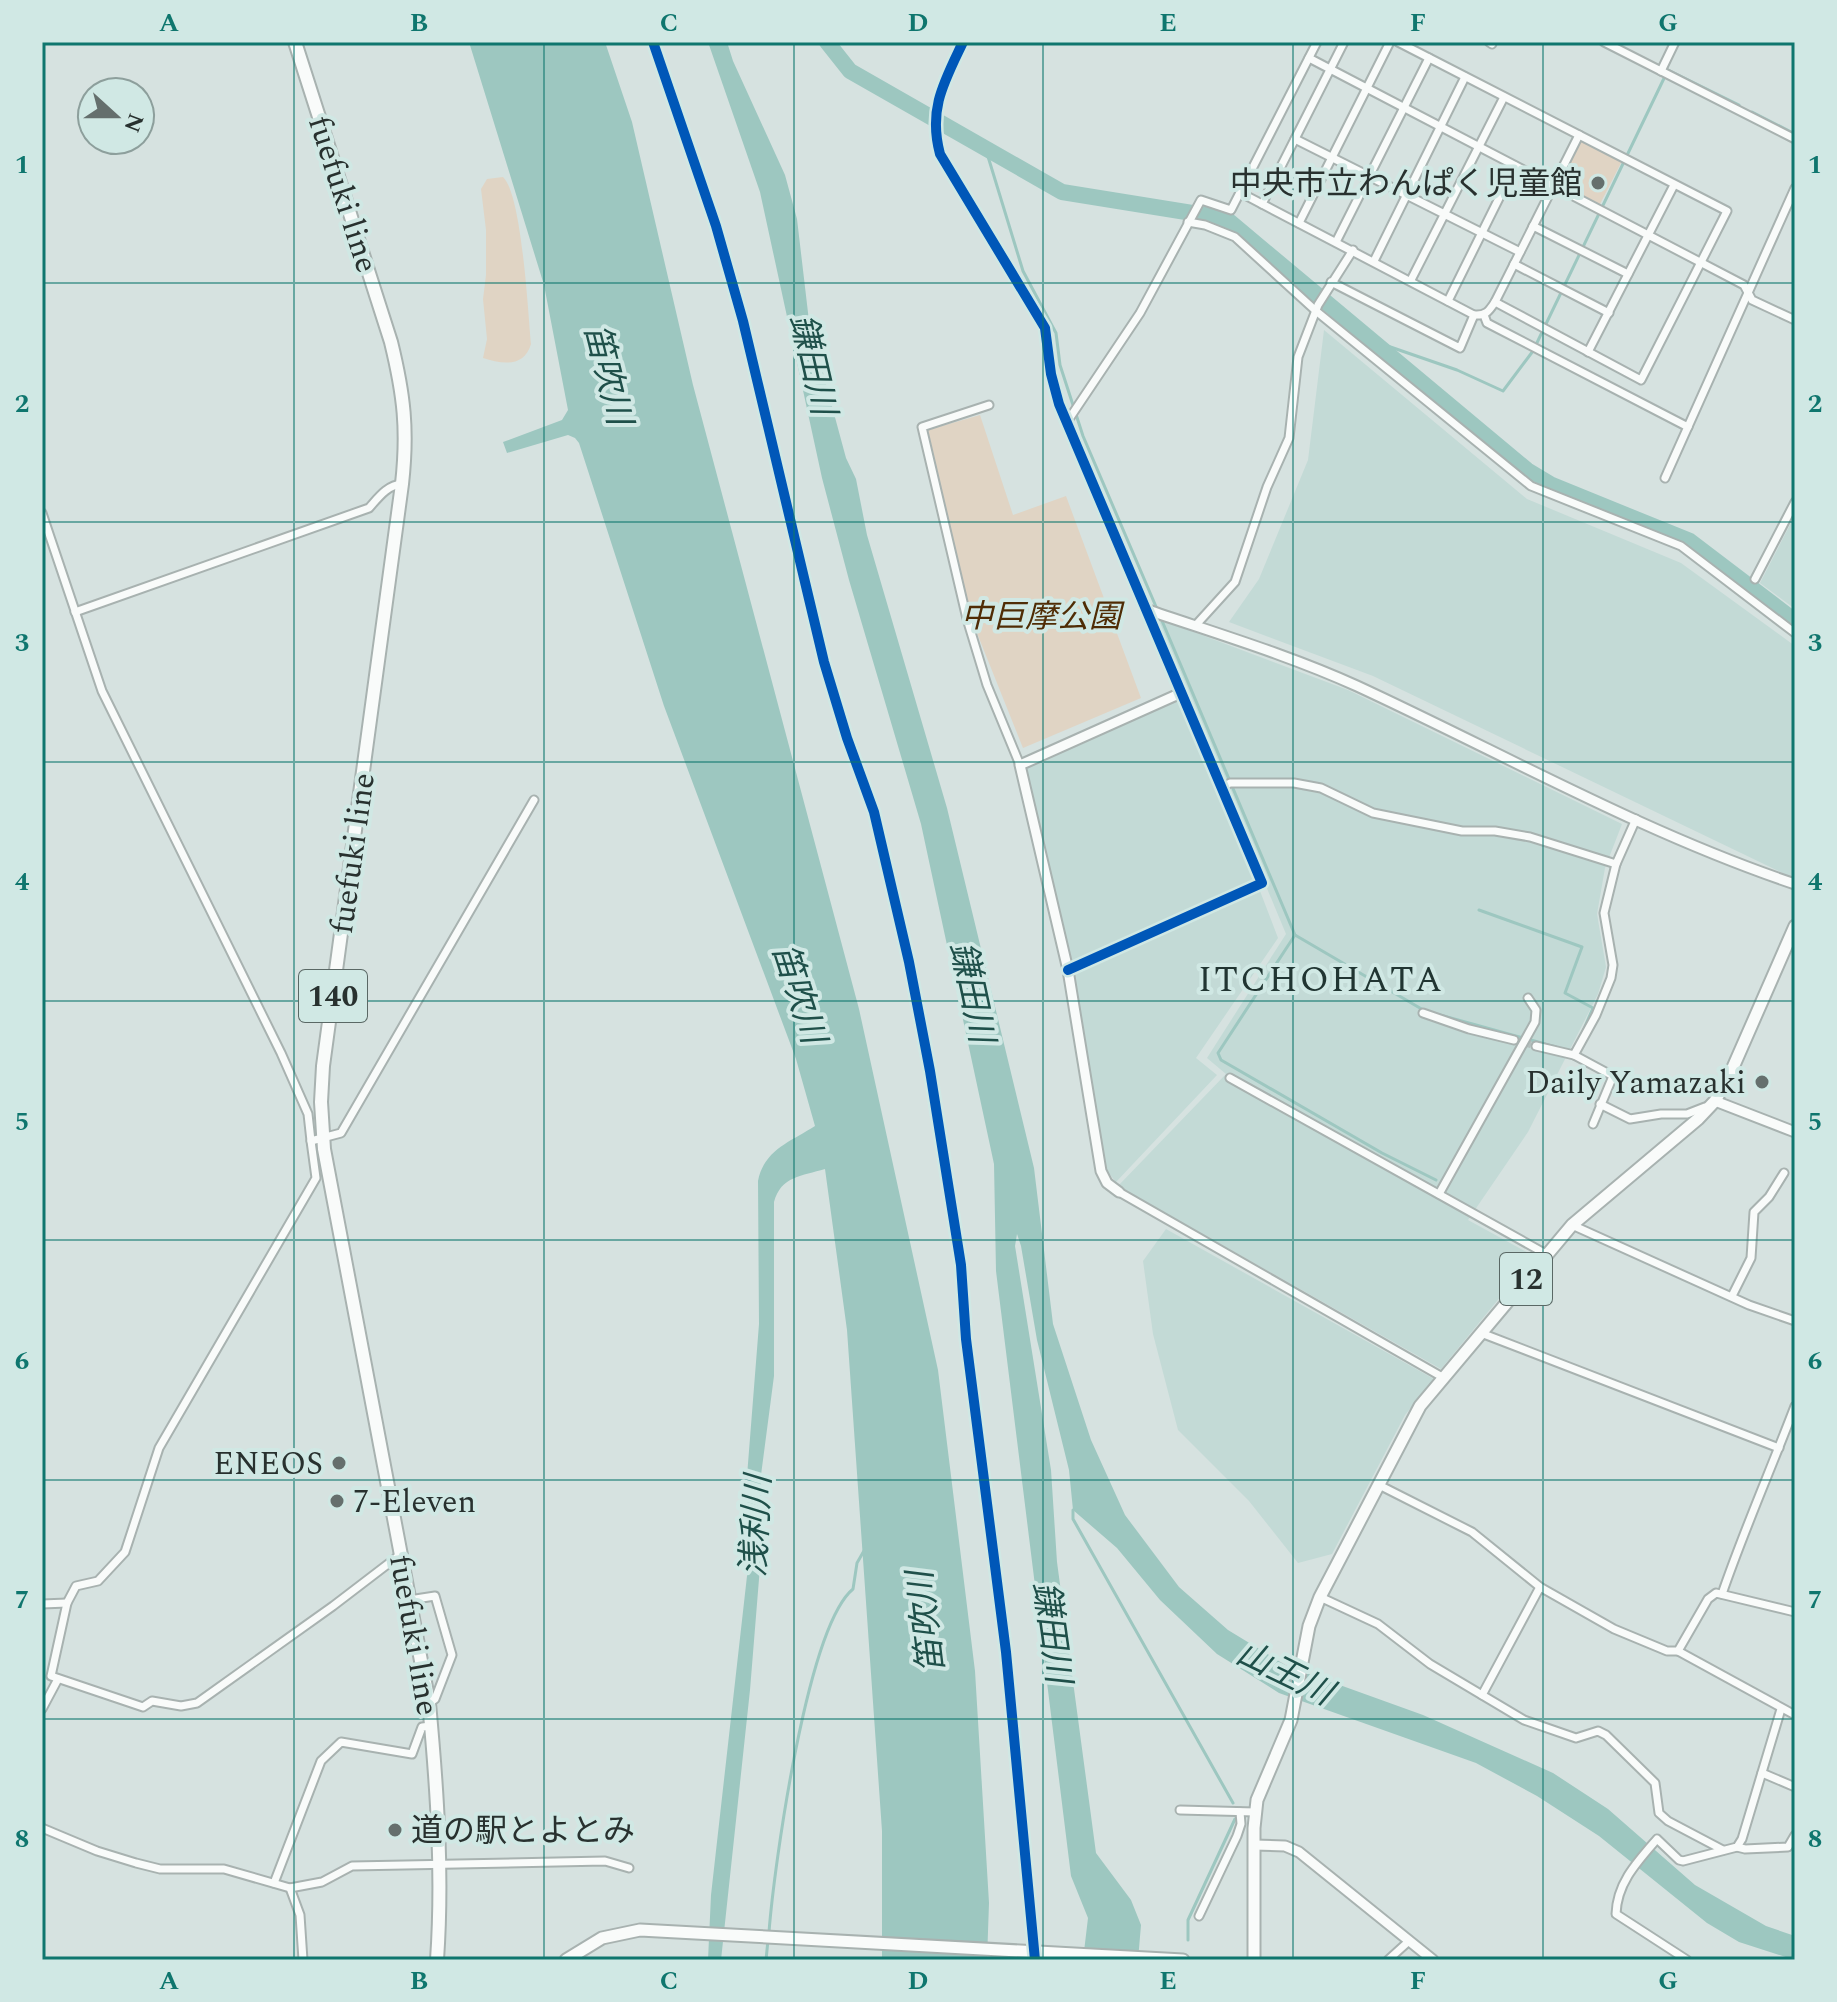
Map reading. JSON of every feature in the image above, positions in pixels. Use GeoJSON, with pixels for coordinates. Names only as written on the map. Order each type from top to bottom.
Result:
{"type":"FeatureCollection","features":[{"type":"Feature","properties":{"kind":"highway","name":"fuefuki line"},"geometry":{"type":"LineString","coordinates":[[295,42],[391,342],[403,390],[406,425],[402,484],[323,1066],[317,1139],[429,1703],[439,1865],[437,1960]]}},
{"type":"Feature","properties":{"kind":"main road","name":"12"},"geometry":{"type":"LineString","coordinates":[[1254,1960],[1255,1812],[1261,1787],[1291,1719],[1309,1626],[1320,1597],[1420,1406],[1572,1225],[1698,1119],[1715,1101],[1731,1072],[1795,926]]}},
{"type":"Feature","properties":{"kind":"main road"},"geometry":{"type":"LineString","coordinates":[[566,1960],[602,1938],[626,1931],[1183,1960]]}},
{"type":"Feature","properties":{"kind":"street"},"geometry":{"type":"LineString","coordinates":[[963,42],[943,81],[936,114],[935,131],[940,154],[1045,328],[1051,374],[1067,422],[1262,883],[1068,970]]}},
{"type":"Feature","properties":{"kind":"street"},"geometry":{"type":"LineString","coordinates":[[1067,422],[1140,313],[1201,200],[1231,210],[1317,42]]}},
{"type":"Feature","properties":{"kind":"street"},"geometry":{"type":"LineString","coordinates":[[1262,204],[1344,42]]}},
{"type":"Feature","properties":{"kind":"street"},"geometry":{"type":"LineString","coordinates":[[1299,223],[1390,42]]}},
{"type":"Feature","properties":{"kind":"street"},"geometry":{"type":"LineString","coordinates":[[1398,42],[1727,211],[1641,380],[1495,302]]}},
{"type":"Feature","properties":{"kind":"street"},"geometry":{"type":"LineString","coordinates":[[1604,42],[1795,139]]}},
{"type":"Feature","properties":{"kind":"street"},"geometry":{"type":"LineString","coordinates":[[1664,72],[1675,42]]}},
{"type":"Feature","properties":{"kind":"street"},"geometry":{"type":"LineString","coordinates":[[1309,58],[1744,285],[1752,300],[1795,320]]}},
{"type":"Feature","properties":{"kind":"street"},"geometry":{"type":"LineString","coordinates":[[1336,242],[1429,58]]}},
{"type":"Feature","properties":{"kind":"street"},"geometry":{"type":"LineString","coordinates":[[1374,261],[1465,77]]}},
{"type":"Feature","properties":{"kind":"street"},"geometry":{"type":"LineString","coordinates":[[1411,280],[1504,97]]}},
{"type":"Feature","properties":{"kind":"street"},"geometry":{"type":"LineString","coordinates":[[1241,193],[1474,315],[1484,315],[1495,302],[1579,135]]}},
{"type":"Feature","properties":{"kind":"street"},"geometry":{"type":"LineString","coordinates":[[1295,139],[1520,252]]}},
{"type":"Feature","properties":{"kind":"street"},"geometry":{"type":"LineString","coordinates":[[1448,301],[1515,166]]}},
{"type":"Feature","properties":{"kind":"street"},"geometry":{"type":"LineString","coordinates":[[1588,352],[1674,185]]}},
{"type":"Feature","properties":{"kind":"street"},"geometry":{"type":"LineString","coordinates":[[1665,478],[1795,188]]}},
{"type":"Feature","properties":{"kind":"street"},"geometry":{"type":"LineString","coordinates":[[1189,220],[1235,237],[1531,486],[1681,546],[1795,633]]}},
{"type":"Feature","properties":{"kind":"street"},"geometry":{"type":"LineString","coordinates":[[1533,226],[1628,274]]}},
{"type":"Feature","properties":{"kind":"street"},"geometry":{"type":"LineString","coordinates":[[1195,626],[1235,582],[1267,487],[1289,438],[1298,357],[1317,308],[1353,250]]}},
{"type":"Feature","properties":{"kind":"street"},"geometry":{"type":"LineString","coordinates":[[1514,264],[1609,313]]}},
{"type":"Feature","properties":{"kind":"street"},"geometry":{"type":"LineString","coordinates":[[1331,282],[1460,348],[1474,315]]}},
{"type":"Feature","properties":{"kind":"street"},"geometry":{"type":"LineString","coordinates":[[1484,315],[1487,323],[1688,427]]}},
{"type":"Feature","properties":{"kind":"street"},"geometry":{"type":"LineString","coordinates":[[989,405],[922,427],[967,619],[987,685],[1020,765],[1068,970],[1101,1171],[1107,1183],[1119,1192],[1444,1378]]}},
{"type":"Feature","properties":{"kind":"street"},"geometry":{"type":"LineString","coordinates":[[75,612],[369,508],[385,491],[402,484]]}},
{"type":"Feature","properties":{"kind":"street"},"geometry":{"type":"LineString","coordinates":[[1755,579],[1795,502]]}},
{"type":"Feature","properties":{"kind":"street"},"geometry":{"type":"LineString","coordinates":[[42,513],[102,691],[308,1114],[317,1139],[316,1178],[159,1448],[125,1552],[98,1581],[76,1586],[67,1603],[51,1676],[143,1707],[152,1701],[181,1706],[197,1703],[401,1554]]}},
{"type":"Feature","properties":{"kind":"street"},"geometry":{"type":"LineString","coordinates":[[1145,609],[1357,686],[1722,858],[1795,884]]}},
{"type":"Feature","properties":{"kind":"street"},"geometry":{"type":"LineString","coordinates":[[1020,765],[1181,693]]}},
{"type":"Feature","properties":{"kind":"street"},"geometry":{"type":"LineString","coordinates":[[1221,788],[1230,783],[1294,783],[1321,788],[1373,813],[1462,831],[1495,831],[1530,837],[1616,864]]}},
{"type":"Feature","properties":{"kind":"street"},"geometry":{"type":"LineString","coordinates":[[317,1139],[341,1133],[534,800]]}},
{"type":"Feature","properties":{"kind":"street"},"geometry":{"type":"LineString","coordinates":[[1574,1055],[1596,1015],[1611,978],[1613,965],[1604,913],[1616,864],[1636,819]]}},
{"type":"Feature","properties":{"kind":"street"},"geometry":{"type":"LineString","coordinates":[[1439,1194],[1535,1022],[1536,1010],[1528,998]]}},
{"type":"Feature","properties":{"kind":"street"},"geometry":{"type":"LineString","coordinates":[[1423,1013],[1514,1040]]}},
{"type":"Feature","properties":{"kind":"street"},"geometry":{"type":"LineString","coordinates":[[1536,1046],[1574,1055],[1613,1076],[1593,1124]]}},
{"type":"Feature","properties":{"kind":"street"},"geometry":{"type":"LineString","coordinates":[[1230,1078],[1546,1254]]}},
{"type":"Feature","properties":{"kind":"street"},"geometry":{"type":"LineString","coordinates":[[1600,1104],[1630,1119],[1697,1112],[1715,1101],[1795,1132]]}},
{"type":"Feature","properties":{"kind":"street"},"geometry":{"type":"LineString","coordinates":[[1732,1296],[1751,1258],[1754,1212],[1769,1197],[1784,1173]]}},
{"type":"Feature","properties":{"kind":"street"},"geometry":{"type":"LineString","coordinates":[[1572,1225],[1795,1321]]}},
{"type":"Feature","properties":{"kind":"street"},"geometry":{"type":"LineString","coordinates":[[1481,1333],[1779,1448]]}},
{"type":"Feature","properties":{"kind":"street"},"geometry":{"type":"LineString","coordinates":[[1722,1594],[1795,1406]]}},
{"type":"Feature","properties":{"kind":"street"},"geometry":{"type":"LineString","coordinates":[[1379,1485],[1472,1532],[1540,1587],[1614,1629],[1667,1651],[1678,1651],[1795,1715]]}},
{"type":"Feature","properties":{"kind":"street"},"geometry":{"type":"LineString","coordinates":[[1482,1695],[1540,1587]]}},
{"type":"Feature","properties":{"kind":"street"},"geometry":{"type":"LineString","coordinates":[[1678,1651],[1708,1599],[1716,1593],[1795,1612]]}},
{"type":"Feature","properties":{"kind":"street"},"geometry":{"type":"LineString","coordinates":[[409,1600],[435,1596],[452,1655],[435,1699],[429,1703]]}},
{"type":"Feature","properties":{"kind":"street"},"geometry":{"type":"LineString","coordinates":[[1320,1597],[1378,1624],[1430,1664],[1524,1720],[1576,1738],[1598,1731],[1606,1735],[1655,1783],[1659,1813],[1668,1821],[1723,1850]]}},
{"type":"Feature","properties":{"kind":"street"},"geometry":{"type":"LineString","coordinates":[[42,1604],[67,1603]]}},
{"type":"Feature","properties":{"kind":"street"},"geometry":{"type":"LineString","coordinates":[[42,1709],[58,1679]]}},
{"type":"Feature","properties":{"kind":"street"},"geometry":{"type":"LineString","coordinates":[[1737,1847],[1781,1709]]}},
{"type":"Feature","properties":{"kind":"street"},"geometry":{"type":"LineString","coordinates":[[274,1883],[321,1761],[341,1742],[412,1754],[422,1727],[431,1726]]}},
{"type":"Feature","properties":{"kind":"street"},"geometry":{"type":"LineString","coordinates":[[1762,1773],[1795,1787]]}},
{"type":"Feature","properties":{"kind":"street"},"geometry":{"type":"LineString","coordinates":[[1180,1810],[1255,1812]]}},
{"type":"Feature","properties":{"kind":"street"},"geometry":{"type":"LineString","coordinates":[[1199,1916],[1237,1836],[1241,1824],[1240,1812]]}},
{"type":"Feature","properties":{"kind":"street"},"geometry":{"type":"LineString","coordinates":[[42,1828],[97,1851],[160,1869],[224,1869],[290,1888],[322,1882],[352,1866],[605,1861],[629,1868]]}},
{"type":"Feature","properties":{"kind":"street"},"geometry":{"type":"LineString","coordinates":[[1687,1960],[1616,1914],[1617,1897],[1631,1869],[1657,1839],[1679,1860],[1737,1847],[1788,1847],[1795,1835]]}},
{"type":"Feature","properties":{"kind":"street"},"geometry":{"type":"LineString","coordinates":[[1254,1845],[1285,1846],[1299,1852],[1433,1960]]}},
{"type":"Feature","properties":{"kind":"street"},"geometry":{"type":"LineString","coordinates":[[290,1888],[300,1915],[303,1960]]}},
{"type":"Feature","properties":{"kind":"street"},"geometry":{"type":"LineString","coordinates":[[440,1919],[443,1960]]}},
{"type":"Feature","properties":{"kind":"street"},"geometry":{"type":"LineString","coordinates":[[1388,1960],[1409,1941]]}},
{"type":"Feature","properties":{"kind":"shaded area"},"geometry":{"type":"Polygon","coordinates":[[[1324,330],[1527,499],[1681,563],[1795,646],[1795,879],[1373,676],[1229,622],[1259,579],[1308,460],[1324,330]]]}},
{"type":"Feature","properties":{"kind":"shaded area"},"geometry":{"type":"Polygon","coordinates":[[[1795,515],[1795,609],[1760,583],[1795,515]]]}},
{"type":"Feature","properties":{"kind":"shaded area"},"geometry":{"type":"Polygon","coordinates":[[[1154,617],[1348,690],[1622,824],[1605,868],[1597,914],[1606,967],[1598,994],[1528,1132],[1468,1220],[1534,1256],[1441,1369],[1118,1186],[1226,1074],[1207,1058],[1286,934],[1154,617]]]}},
{"type":"Feature","properties":{"kind":"shaded area"},"geometry":{"type":"Polygon","coordinates":[[[1177,700],[1254,881],[1072,961],[1026,766],[1177,700]]]}},
{"type":"Feature","properties":{"kind":"shaded area"},"geometry":{"type":"Polygon","coordinates":[[[1260,891],[1278,938],[1196,1058],[1217,1075],[1116,1182],[1106,1170],[1074,971],[1260,891]]]}},
{"type":"Feature","properties":{"kind":"shaded area"},"geometry":{"type":"Polygon","coordinates":[[[1166,1229],[1434,1379],[1405,1415],[1332,1554],[1298,1563],[1249,1501],[1178,1430],[1153,1334],[1143,1261],[1166,1229]]]}},
{"type":"Feature","properties":{"kind":"green space"},"geometry":{"type":"Polygon","coordinates":[[[1581,140],[1622,161],[1600,204],[1559,184],[1581,140]]]}},
{"type":"Feature","properties":{"kind":"green space"},"geometry":{"type":"Polygon","coordinates":[[[503,177],[515,206],[531,344],[528,352],[518,361],[505,363],[483,358],[487,339],[483,299],[486,230],[481,189],[487,179],[503,177]]]}},
{"type":"Feature","properties":{"kind":"green space","name":"中巨摩公園"},"geometry":{"type":"Polygon","coordinates":[[[980,415],[1013,515],[1066,496],[1141,698],[1023,748],[971,618],[928,430],[980,415]]]}},
{"type":"Feature","properties":{"kind":"water"},"geometry":{"type":"Polygon","coordinates":[[[469,42],[605,42],[632,122],[693,385],[859,1009],[938,1370],[975,1671],[989,1903],[987,1960],[882,1960],[882,1831],[847,1330],[825,1169],[787,1182],[774,1202],[774,1376],[761,1475],[762,1542],[750,1690],[721,1960],[708,1960],[711,1895],[747,1576],[747,1476],[759,1324],[758,1181],[761,1170],[772,1154],[815,1126],[796,1059],[664,706],[579,443],[568,435],[507,453],[503,442],[562,420],[568,410],[544,285],[469,42]]]}},
{"type":"Feature","properties":{"kind":"water"},"geometry":{"type":"Polygon","coordinates":[[[708,42],[727,42],[785,175],[797,219],[809,321],[846,458],[856,479],[867,535],[947,808],[1034,1168],[1053,1324],[1091,1440],[1125,1515],[1179,1587],[1228,1630],[1287,1666],[1423,1715],[1553,1773],[1608,1809],[1695,1885],[1766,1926],[1795,1936],[1795,1960],[1739,1942],[1707,1923],[1599,1836],[1537,1796],[1476,1763],[1279,1693],[1217,1654],[1160,1600],[1117,1548],[1073,1510],[1069,1470],[1037,1340],[1017,1234],[1015,1246],[1051,1470],[1057,1562],[1096,1853],[1131,1900],[1141,1925],[1138,1960],[1083,1960],[1088,1918],[1071,1876],[996,1271],[994,1164],[921,824],[822,478],[760,192],[708,42]]]}},
{"type":"Feature","properties":{"kind":"waterway"},"geometry":{"type":"LineString","coordinates":[[827,42],[850,71],[1062,192],[1217,217],[1230,222],[1527,470],[1552,485],[1690,541],[1795,621]]}},
{"type":"Feature","properties":{"kind":"waterway"},"geometry":{"type":"LineString","coordinates":[[1376,342],[1457,370],[1503,391],[1533,351],[1668,70],[1739,105]]}},
{"type":"Feature","properties":{"kind":"waterway"},"geometry":{"type":"LineString","coordinates":[[1752,112],[1795,134]]}},
{"type":"Feature","properties":{"kind":"waterway"},"geometry":{"type":"LineString","coordinates":[[986,150],[1023,271],[1056,333],[1060,365],[1083,436],[1157,609]]}},
{"type":"Feature","properties":{"kind":"waterway"},"geometry":{"type":"LineString","coordinates":[[1160,616],[1295,935],[1425,1011]]}},
{"type":"Feature","properties":{"kind":"waterway"},"geometry":{"type":"LineString","coordinates":[[1479,910],[1582,947],[1565,993],[1593,1008],[1580,1038]]}},
{"type":"Feature","properties":{"kind":"waterway"},"geometry":{"type":"LineString","coordinates":[[1295,935],[1218,1053],[1221,1060],[1382,1153],[1436,1180]]}},
{"type":"Feature","properties":{"kind":"waterway"},"geometry":{"type":"LineString","coordinates":[[1440,1015],[1556,1047]]}},
{"type":"Feature","properties":{"kind":"waterway"},"geometry":{"type":"LineString","coordinates":[[1073,1510],[1073,1519],[1233,1803]]}},
{"type":"Feature","properties":{"kind":"waterway"},"geometry":{"type":"LineString","coordinates":[[769,1932],[786,1805],[808,1697],[821,1649],[836,1612],[853,1589],[857,1563],[865,1549]]}},
{"type":"Feature","properties":{"kind":"waterway"},"geometry":{"type":"LineString","coordinates":[[1188,1940],[1188,1920],[1235,1819]]}},
{"type":"Feature","properties":{"kind":"waterway"},"geometry":{"type":"LineString","coordinates":[[766,1960],[768,1940]]}},
{"type":"Feature","properties":{"kind":"tunnel"},"geometry":{"type":"LineString","coordinates":[[1514,1040],[1536,1046]]}},
{"type":"Feature","properties":{"kind":"cycle path"},"geometry":{"type":"LineString","coordinates":[[653,42],[716,226],[743,321],[824,662],[874,812],[909,962],[961,1265],[966,1339],[1006,1652],[1035,1960]]}},
{"type":"Feature","properties":{"kind":"cycle path"},"geometry":{"type":"LineString","coordinates":[[963,42],[944,83],[937,109],[940,154],[1045,328],[1051,374],[1059,404],[1262,883],[1068,970]]}},
{"type":"Feature","properties":{"kind":"place","name":"中央市立わんぱく児童館"},"geometry":{"type":"Point","coordinates":[1598,183]}},
{"type":"Feature","properties":{"kind":"place","name":"Daily Yamazaki"},"geometry":{"type":"Point","coordinates":[1762,1082]}},
{"type":"Feature","properties":{"kind":"place","name":"ENEOS"},"geometry":{"type":"Point","coordinates":[339,1463]}},
{"type":"Feature","properties":{"kind":"place","name":"7-Eleven"},"geometry":{"type":"Point","coordinates":[337,1501]}},
{"type":"Feature","properties":{"kind":"place","name":"道の駅とよとみ"},"geometry":{"type":"Point","coordinates":[395,1830]}},
{"type":"Feature","properties":{"kind":"district","name":"ITCHOHATA"},"geometry":{"type":"Point","coordinates":[1321,978]}},
{"type":"Feature","properties":{"kind":"water label","name":"鎌田川"},"geometry":{"type":"Point","coordinates":[814,364]}},
{"type":"Feature","properties":{"kind":"water label","name":"笛吹川"},"geometry":{"type":"Point","coordinates":[609,374]}},
{"type":"Feature","properties":{"kind":"water label","name":"鎌田川"},"geometry":{"type":"Point","coordinates":[973,992]}},
{"type":"Feature","properties":{"kind":"water label","name":"笛吹川"},"geometry":{"type":"Point","coordinates":[800,993]}},
{"type":"Feature","properties":{"kind":"water label","name":"浅利川"},"geometry":{"type":"Point","coordinates":[755,1526]}},
{"type":"Feature","properties":{"kind":"water label","name":"笛吹川"},"geometry":{"type":"Point","coordinates":[925,1622]}},
{"type":"Feature","properties":{"kind":"water label","name":"鎌田川"},"geometry":{"type":"Point","coordinates":[1053,1632]}},
{"type":"Feature","properties":{"kind":"water label","name":"山王川"},"geometry":{"type":"Point","coordinates":[1285,1672]}}]}
